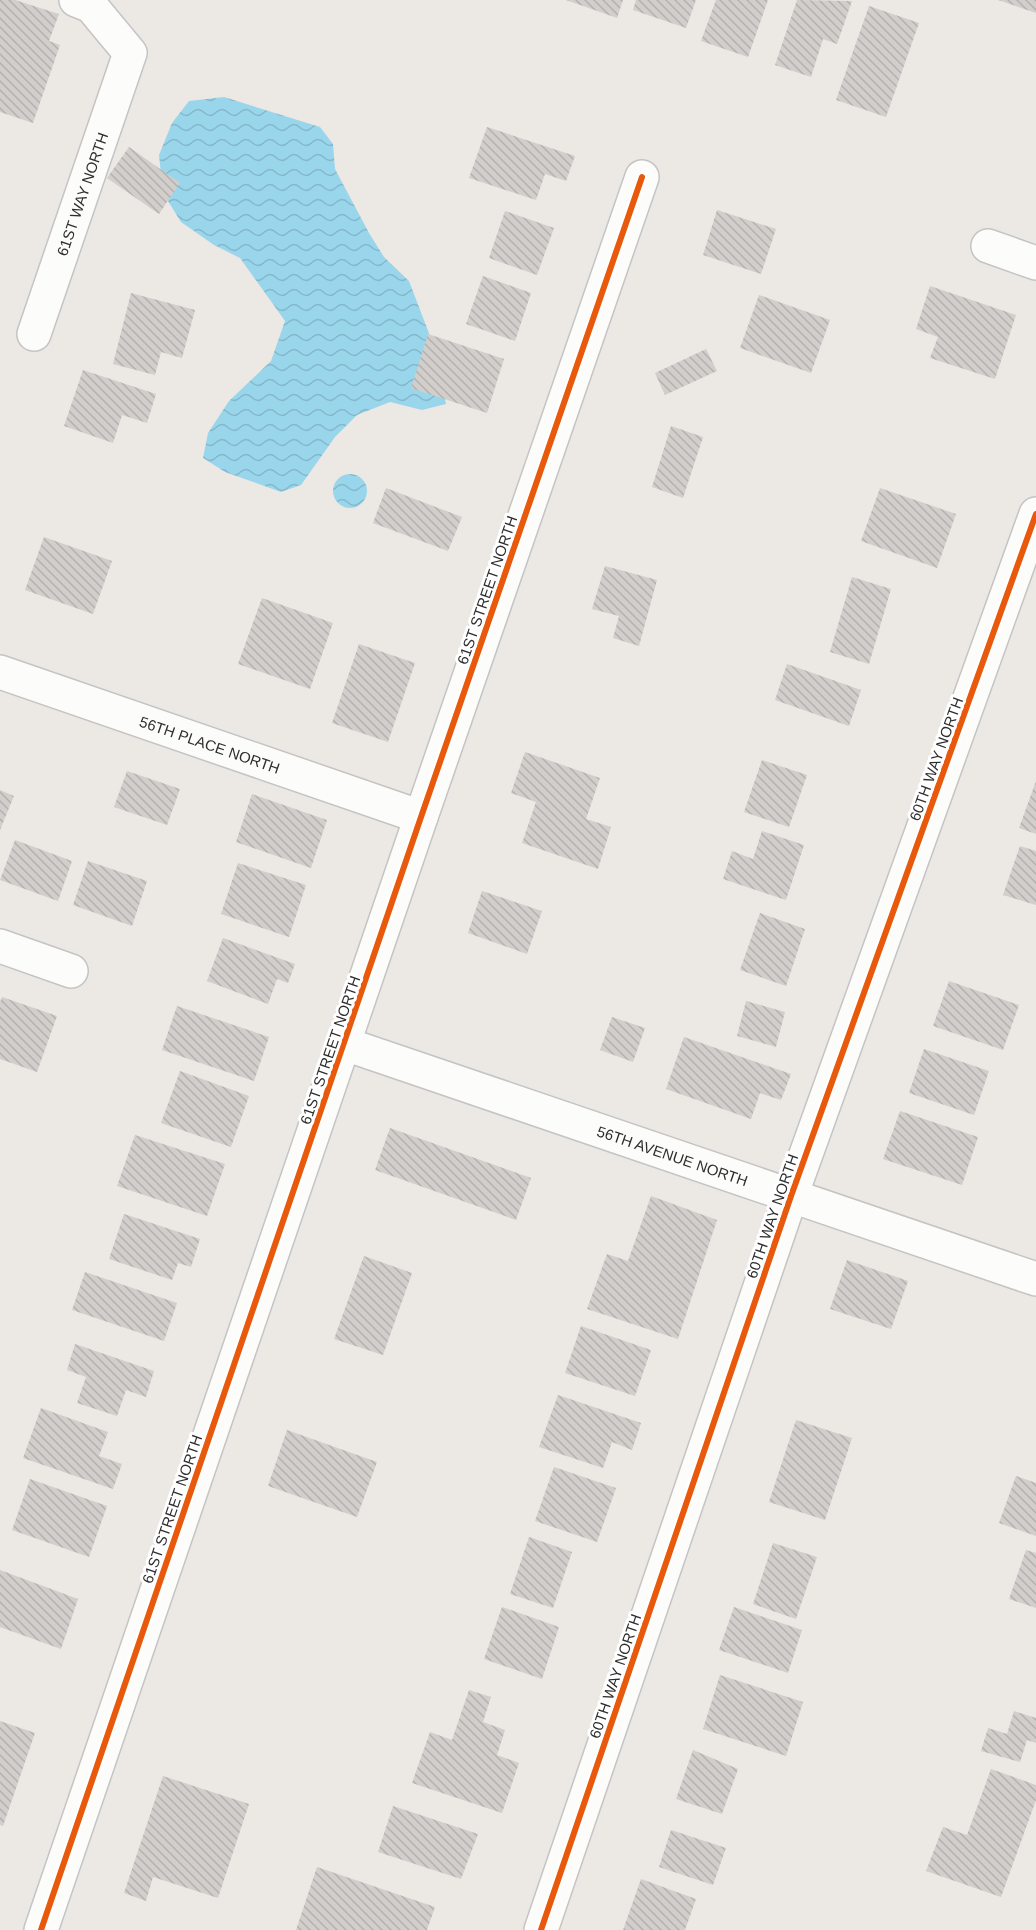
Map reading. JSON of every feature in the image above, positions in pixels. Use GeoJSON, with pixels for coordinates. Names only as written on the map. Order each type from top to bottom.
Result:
{"type":"FeatureCollection","features":[{"type":"Feature","properties":{"kind":"street","name":"61ST WAY NORTH"},"geometry":{"type":"LineString","coordinates":[[34,334],[130,54],[91,6],[76,0]]}},
{"type":"Feature","properties":{"kind":"street","name":"61ST STREET NORTH"},"geometry":{"type":"LineString","coordinates":[[41,1930],[642,177]]}},
{"type":"Feature","properties":{"kind":"street"},"geometry":{"type":"LineString","coordinates":[[988,246],[1036,263]]}},
{"type":"Feature","properties":{"kind":"street","name":"60TH WAY NORTH"},"geometry":{"type":"LineString","coordinates":[[541,1930],[791,1196],[1036,514]]}},
{"type":"Feature","properties":{"kind":"street","name":"56TH PLACE NORTH"},"geometry":{"type":"LineString","coordinates":[[0,672],[421,817]]}},
{"type":"Feature","properties":{"kind":"street"},"geometry":{"type":"LineString","coordinates":[[0,946],[70,971]]}},
{"type":"Feature","properties":{"kind":"street","name":"56TH AVENUE NORTH"},"geometry":{"type":"LineString","coordinates":[[345,1044],[1036,1279]]}},
{"type":"Feature","properties":{"kind":"water"},"geometry":{"type":"Polygon","coordinates":[[[224,97],[320,127],[333,144],[335,169],[369,233],[384,257],[409,281],[435,349],[446,404],[422,410],[390,402],[357,415],[335,437],[301,485],[281,492],[225,472],[203,458],[208,433],[229,401],[271,361],[285,321],[240,258],[214,245],[181,222],[163,193],[159,155],[172,123],[189,101],[224,97]]]}},
{"type":"Feature","properties":{"kind":"water"},"geometry":{"type":"Polygon","coordinates":[[[350,474],[362,479],[367,491],[362,503],[350,508],[338,503],[333,491],[338,479],[350,474]]]}},
{"type":"Feature","properties":{"kind":"building"},"geometry":{"type":"Polygon","coordinates":[[[0,0],[15,0],[59,14],[49,41],[60,45],[33,123],[0,112],[0,0]]]}},
{"type":"Feature","properties":{"kind":"building"},"geometry":{"type":"Polygon","coordinates":[[[566,0],[623,0],[617,18],[566,0]]]}},
{"type":"Feature","properties":{"kind":"building"},"geometry":{"type":"Polygon","coordinates":[[[636,0],[696,0],[686,28],[633,10],[636,0]]]}},
{"type":"Feature","properties":{"kind":"building"},"geometry":{"type":"Polygon","coordinates":[[[716,0],[768,0],[748,57],[701,41],[716,0]]]}},
{"type":"Feature","properties":{"kind":"building"},"geometry":{"type":"Polygon","coordinates":[[[797,0],[852,1],[837,44],[823,39],[811,77],[775,65],[797,0]]]}},
{"type":"Feature","properties":{"kind":"building"},"geometry":{"type":"Polygon","coordinates":[[[998,0],[1036,0],[1036,13],[998,0]]]}},
{"type":"Feature","properties":{"kind":"building"},"geometry":{"type":"Polygon","coordinates":[[[869,6],[919,23],[886,117],[836,100],[869,6]]]}},
{"type":"Feature","properties":{"kind":"building"},"geometry":{"type":"Polygon","coordinates":[[[487,127],[575,156],[566,181],[545,174],[536,200],[469,178],[487,127]]]}},
{"type":"Feature","properties":{"kind":"building"},"geometry":{"type":"Polygon","coordinates":[[[129,147],[180,183],[159,214],[107,178],[129,147]]]}},
{"type":"Feature","properties":{"kind":"building"},"geometry":{"type":"Polygon","coordinates":[[[717,210],[776,229],[761,274],[703,255],[717,210]]]}},
{"type":"Feature","properties":{"kind":"building"},"geometry":{"type":"Polygon","coordinates":[[[505,211],[554,228],[537,275],[489,258],[505,211]]]}},
{"type":"Feature","properties":{"kind":"building"},"geometry":{"type":"Polygon","coordinates":[[[483,276],[531,293],[515,341],[466,324],[483,276]]]}},
{"type":"Feature","properties":{"kind":"building"},"geometry":{"type":"Polygon","coordinates":[[[930,286],[1016,315],[995,379],[930,358],[938,337],[916,329],[930,286]]]}},
{"type":"Feature","properties":{"kind":"building"},"geometry":{"type":"Polygon","coordinates":[[[131,293],[195,310],[182,358],[161,352],[155,375],[113,364],[131,293]]]}},
{"type":"Feature","properties":{"kind":"building"},"geometry":{"type":"Polygon","coordinates":[[[759,295],[830,320],[811,373],[740,348],[759,295]]]}},
{"type":"Feature","properties":{"kind":"building"},"geometry":{"type":"Polygon","coordinates":[[[428,334],[504,359],[487,413],[411,388],[428,334]]]}},
{"type":"Feature","properties":{"kind":"building"},"geometry":{"type":"Polygon","coordinates":[[[706,349],[717,371],[665,395],[655,373],[706,349]]]}},
{"type":"Feature","properties":{"kind":"building"},"geometry":{"type":"Polygon","coordinates":[[[83,370],[156,394],[147,423],[122,415],[113,443],[64,426],[83,370]]]}},
{"type":"Feature","properties":{"kind":"building"},"geometry":{"type":"Polygon","coordinates":[[[671,426],[703,437],[683,498],[652,487],[671,426]]]}},
{"type":"Feature","properties":{"kind":"building"},"geometry":{"type":"Polygon","coordinates":[[[386,488],[462,517],[448,551],[373,523],[386,488]]]}},
{"type":"Feature","properties":{"kind":"building"},"geometry":{"type":"Polygon","coordinates":[[[880,488],[956,514],[937,568],[861,541],[880,488]]]}},
{"type":"Feature","properties":{"kind":"building"},"geometry":{"type":"Polygon","coordinates":[[[44,537],[112,561],[93,614],[25,590],[44,537]]]}},
{"type":"Feature","properties":{"kind":"building"},"geometry":{"type":"Polygon","coordinates":[[[605,566],[657,580],[639,646],[613,638],[619,616],[592,609],[605,566]]]}},
{"type":"Feature","properties":{"kind":"building"},"geometry":{"type":"Polygon","coordinates":[[[852,577],[891,589],[869,664],[830,652],[852,577]]]}},
{"type":"Feature","properties":{"kind":"building"},"geometry":{"type":"Polygon","coordinates":[[[262,598],[333,623],[310,689],[238,664],[262,598]]]}},
{"type":"Feature","properties":{"kind":"building"},"geometry":{"type":"Polygon","coordinates":[[[359,644],[415,663],[388,742],[332,723],[359,644]]]}},
{"type":"Feature","properties":{"kind":"building"},"geometry":{"type":"Polygon","coordinates":[[[787,664],[861,690],[849,726],[775,700],[787,664]]]}},
{"type":"Feature","properties":{"kind":"building"},"geometry":{"type":"Polygon","coordinates":[[[525,752],[600,778],[586,819],[611,827],[598,869],[522,843],[536,802],[511,793],[525,752]]]}},
{"type":"Feature","properties":{"kind":"building"},"geometry":{"type":"Polygon","coordinates":[[[762,760],[807,775],[789,827],[744,812],[762,760]]]}},
{"type":"Feature","properties":{"kind":"building"},"geometry":{"type":"Polygon","coordinates":[[[127,771],[180,789],[167,825],[114,807],[127,771]]]}},
{"type":"Feature","properties":{"kind":"building"},"geometry":{"type":"Polygon","coordinates":[[[1036,781],[1036,834],[1019,828],[1036,781]]]}},
{"type":"Feature","properties":{"kind":"building"},"geometry":{"type":"Polygon","coordinates":[[[0,790],[14,796],[0,830],[0,790]]]}},
{"type":"Feature","properties":{"kind":"building"},"geometry":{"type":"Polygon","coordinates":[[[252,794],[327,820],[311,868],[236,842],[252,794]]]}},
{"type":"Feature","properties":{"kind":"building"},"geometry":{"type":"Polygon","coordinates":[[[762,831],[804,845],[786,900],[723,879],[732,851],[753,859],[762,831]]]}},
{"type":"Feature","properties":{"kind":"building"},"geometry":{"type":"Polygon","coordinates":[[[15,840],[72,861],[58,901],[0,880],[15,840]]]}},
{"type":"Feature","properties":{"kind":"building"},"geometry":{"type":"Polygon","coordinates":[[[1020,846],[1036,851],[1036,905],[1003,895],[1020,846]]]}},
{"type":"Feature","properties":{"kind":"building"},"geometry":{"type":"Polygon","coordinates":[[[88,861],[147,881],[132,926],[73,905],[88,861]]]}},
{"type":"Feature","properties":{"kind":"building"},"geometry":{"type":"Polygon","coordinates":[[[238,863],[306,885],[289,937],[221,914],[238,863]]]}},
{"type":"Feature","properties":{"kind":"building"},"geometry":{"type":"Polygon","coordinates":[[[482,891],[542,911],[527,954],[468,933],[482,891]]]}},
{"type":"Feature","properties":{"kind":"building"},"geometry":{"type":"Polygon","coordinates":[[[760,913],[805,929],[786,986],[740,970],[760,913]]]}},
{"type":"Feature","properties":{"kind":"building"},"geometry":{"type":"Polygon","coordinates":[[[223,938],[295,964],[288,983],[277,979],[268,1004],[207,981],[223,938]]]}},
{"type":"Feature","properties":{"kind":"building"},"geometry":{"type":"Polygon","coordinates":[[[949,981],[1019,1005],[1003,1050],[933,1026],[949,981]]]}},
{"type":"Feature","properties":{"kind":"building"},"geometry":{"type":"Polygon","coordinates":[[[2,997],[57,1016],[37,1072],[0,1059],[0,1002],[2,997]]]}},
{"type":"Feature","properties":{"kind":"building"},"geometry":{"type":"Polygon","coordinates":[[[746,1001],[785,1012],[776,1047],[737,1036],[746,1001]]]}},
{"type":"Feature","properties":{"kind":"building"},"geometry":{"type":"Polygon","coordinates":[[[177,1006],[269,1037],[254,1081],[162,1050],[177,1006]]]}},
{"type":"Feature","properties":{"kind":"building"},"geometry":{"type":"Polygon","coordinates":[[[612,1017],[645,1028],[633,1062],[600,1050],[612,1017]]]}},
{"type":"Feature","properties":{"kind":"building"},"geometry":{"type":"Polygon","coordinates":[[[684,1037],[791,1074],[781,1100],[760,1093],[751,1119],[666,1089],[684,1037]]]}},
{"type":"Feature","properties":{"kind":"building"},"geometry":{"type":"Polygon","coordinates":[[[924,1049],[989,1071],[974,1115],[909,1093],[924,1049]]]}},
{"type":"Feature","properties":{"kind":"building"},"geometry":{"type":"Polygon","coordinates":[[[180,1071],[249,1096],[231,1147],[161,1123],[180,1071]]]}},
{"type":"Feature","properties":{"kind":"building"},"geometry":{"type":"Polygon","coordinates":[[[900,1111],[978,1137],[962,1185],[883,1159],[900,1111]]]}},
{"type":"Feature","properties":{"kind":"building"},"geometry":{"type":"Polygon","coordinates":[[[390,1128],[531,1178],[516,1220],[375,1170],[390,1128]]]}},
{"type":"Feature","properties":{"kind":"building"},"geometry":{"type":"Polygon","coordinates":[[[135,1135],[225,1164],[207,1216],[117,1186],[135,1135]]]}},
{"type":"Feature","properties":{"kind":"building"},"geometry":{"type":"Polygon","coordinates":[[[651,1196],[717,1220],[678,1339],[587,1309],[607,1254],[628,1261],[651,1196]]]}},
{"type":"Feature","properties":{"kind":"building"},"geometry":{"type":"Polygon","coordinates":[[[124,1214],[200,1239],[191,1267],[178,1263],[172,1280],[109,1259],[124,1214]]]}},
{"type":"Feature","properties":{"kind":"building"},"geometry":{"type":"Polygon","coordinates":[[[364,1256],[412,1273],[383,1355],[334,1339],[364,1256]]]}},
{"type":"Feature","properties":{"kind":"building"},"geometry":{"type":"Polygon","coordinates":[[[847,1260],[908,1281],[891,1329],[830,1309],[847,1260]]]}},
{"type":"Feature","properties":{"kind":"building"},"geometry":{"type":"Polygon","coordinates":[[[85,1272],[177,1303],[164,1341],[72,1310],[85,1272]]]}},
{"type":"Feature","properties":{"kind":"building"},"geometry":{"type":"Polygon","coordinates":[[[581,1326],[651,1350],[635,1396],[565,1373],[581,1326]]]}},
{"type":"Feature","properties":{"kind":"building"},"geometry":{"type":"Polygon","coordinates":[[[75,1344],[154,1371],[146,1397],[126,1390],[117,1416],[77,1403],[86,1377],[67,1370],[75,1344]]]}},
{"type":"Feature","properties":{"kind":"building"},"geometry":{"type":"Polygon","coordinates":[[[558,1395],[641,1423],[632,1450],[612,1442],[603,1468],[539,1447],[558,1395]]]}},
{"type":"Feature","properties":{"kind":"building"},"geometry":{"type":"Polygon","coordinates":[[[41,1408],[108,1432],[99,1456],[122,1464],[113,1489],[23,1458],[41,1408]]]}},
{"type":"Feature","properties":{"kind":"building"},"geometry":{"type":"Polygon","coordinates":[[[796,1420],[852,1438],[825,1520],[769,1502],[796,1420]]]}},
{"type":"Feature","properties":{"kind":"building"},"geometry":{"type":"Polygon","coordinates":[[[287,1430],[377,1462],[357,1517],[268,1486],[287,1430]]]}},
{"type":"Feature","properties":{"kind":"building"},"geometry":{"type":"Polygon","coordinates":[[[554,1467],[616,1488],[597,1542],[535,1521],[554,1467]]]}},
{"type":"Feature","properties":{"kind":"building"},"geometry":{"type":"Polygon","coordinates":[[[1016,1476],[1036,1483],[1036,1536],[999,1523],[1016,1476]]]}},
{"type":"Feature","properties":{"kind":"building"},"geometry":{"type":"Polygon","coordinates":[[[30,1479],[107,1506],[89,1557],[12,1530],[30,1479]]]}},
{"type":"Feature","properties":{"kind":"building"},"geometry":{"type":"Polygon","coordinates":[[[529,1537],[572,1552],[553,1608],[510,1594],[529,1537]]]}},
{"type":"Feature","properties":{"kind":"building"},"geometry":{"type":"Polygon","coordinates":[[[773,1543],[817,1557],[796,1619],[753,1604],[773,1543]]]}},
{"type":"Feature","properties":{"kind":"building"},"geometry":{"type":"Polygon","coordinates":[[[1026,1550],[1036,1553],[1036,1608],[1009,1599],[1026,1550]]]}},
{"type":"Feature","properties":{"kind":"building"},"geometry":{"type":"Polygon","coordinates":[[[0,1570],[78,1599],[61,1649],[0,1627],[0,1570]]]}},
{"type":"Feature","properties":{"kind":"building"},"geometry":{"type":"Polygon","coordinates":[[[502,1607],[559,1627],[542,1679],[484,1659],[502,1607]]]}},
{"type":"Feature","properties":{"kind":"building"},"geometry":{"type":"Polygon","coordinates":[[[734,1607],[802,1630],[788,1673],[719,1650],[734,1607]]]}},
{"type":"Feature","properties":{"kind":"building"},"geometry":{"type":"Polygon","coordinates":[[[720,1675],[803,1702],[786,1756],[703,1729],[720,1675]]]}},
{"type":"Feature","properties":{"kind":"building"},"geometry":{"type":"Polygon","coordinates":[[[469,1690],[491,1697],[483,1722],[505,1730],[497,1755],[519,1763],[502,1813],[412,1783],[430,1732],[452,1740],[469,1690]]]}},
{"type":"Feature","properties":{"kind":"building"},"geometry":{"type":"Polygon","coordinates":[[[1014,1711],[1036,1718],[1036,1743],[1027,1740],[1020,1762],[981,1751],[988,1728],[1007,1734],[1014,1711]]]}},
{"type":"Feature","properties":{"kind":"building"},"geometry":{"type":"Polygon","coordinates":[[[0,1721],[35,1733],[3,1826],[0,1825],[0,1721]]]}},
{"type":"Feature","properties":{"kind":"building"},"geometry":{"type":"Polygon","coordinates":[[[693,1750],[738,1769],[722,1814],[676,1799],[693,1750]]]}},
{"type":"Feature","properties":{"kind":"building"},"geometry":{"type":"Polygon","coordinates":[[[991,1769],[1036,1785],[1036,1800],[1001,1897],[926,1871],[943,1827],[967,1835],[991,1769]]]}},
{"type":"Feature","properties":{"kind":"building"},"geometry":{"type":"Polygon","coordinates":[[[163,1776],[249,1804],[218,1898],[153,1877],[146,1901],[124,1893],[163,1776]]]}},
{"type":"Feature","properties":{"kind":"building"},"geometry":{"type":"Polygon","coordinates":[[[393,1806],[478,1834],[461,1879],[378,1852],[393,1806]]]}},
{"type":"Feature","properties":{"kind":"building"},"geometry":{"type":"Polygon","coordinates":[[[671,1830],[726,1848],[713,1885],[659,1867],[671,1830]]]}},
{"type":"Feature","properties":{"kind":"building"},"geometry":{"type":"Polygon","coordinates":[[[317,1867],[435,1907],[427,1930],[296,1930],[317,1867]]]}},
{"type":"Feature","properties":{"kind":"building"},"geometry":{"type":"Polygon","coordinates":[[[641,1879],[696,1899],[685,1930],[623,1930],[641,1879]]]}},
{"type":"Feature","properties":{"kind":"cycle path"},"geometry":{"type":"LineString","coordinates":[[41,1930],[642,177]]}},
{"type":"Feature","properties":{"kind":"cycle path"},"geometry":{"type":"LineString","coordinates":[[541,1930],[791,1196],[1036,514]]}}]}
